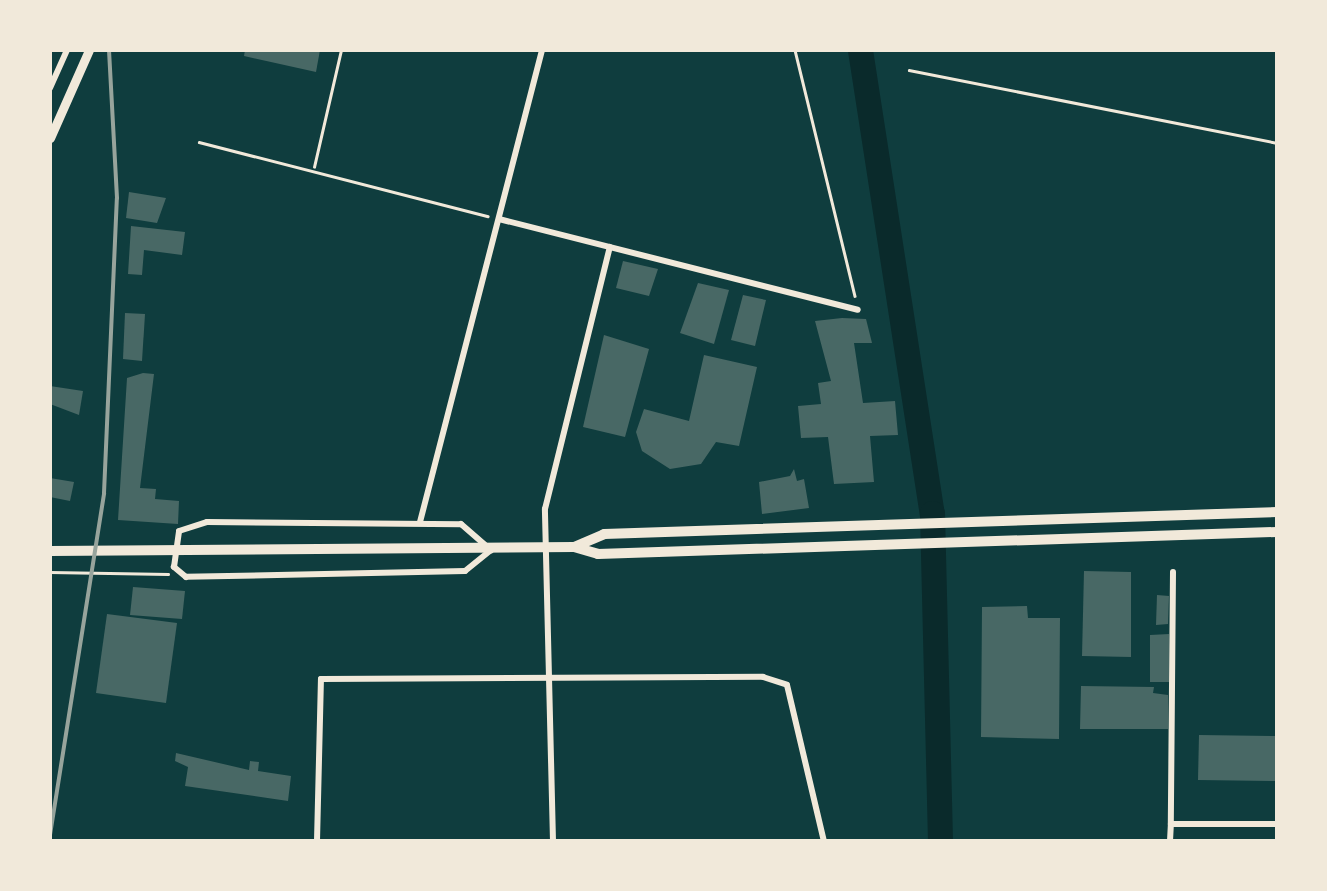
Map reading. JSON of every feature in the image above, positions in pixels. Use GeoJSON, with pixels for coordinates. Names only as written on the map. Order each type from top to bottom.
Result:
{"type":"FeatureCollection","features":[{"type":"Feature","properties":{"kind":"main road"},"geometry":{"type":"LineString","coordinates":[[50,138],[89,50]]}},
{"type":"Feature","properties":{"kind":"main road"},"geometry":{"type":"LineString","coordinates":[[574,547],[604,534],[1055,516],[1277,512]]}},
{"type":"Feature","properties":{"kind":"main road"},"geometry":{"type":"LineString","coordinates":[[50,551],[454,551],[574,547],[598,554],[1277,532]]}},
{"type":"Feature","properties":{"kind":"street"},"geometry":{"type":"LineString","coordinates":[[50,88],[66,50]]}},
{"type":"Feature","properties":{"kind":"street"},"geometry":{"type":"LineString","coordinates":[[420,522],[542,50]]}},
{"type":"Feature","properties":{"kind":"street"},"geometry":{"type":"LineString","coordinates":[[499,219],[858,310]]}},
{"type":"Feature","properties":{"kind":"street"},"geometry":{"type":"LineString","coordinates":[[553,841],[545,509],[610,248]]}},
{"type":"Feature","properties":{"kind":"street"},"geometry":{"type":"LineString","coordinates":[[207,522],[420,522],[461,524],[491,550],[465,572],[186,578],[174,567],[179,531],[207,522]]}},
{"type":"Feature","properties":{"kind":"street"},"geometry":{"type":"LineString","coordinates":[[1170,841],[1173,572]]}},
{"type":"Feature","properties":{"kind":"street"},"geometry":{"type":"LineString","coordinates":[[317,841],[321,680],[550,678],[764,678],[788,685],[824,841]]}},
{"type":"Feature","properties":{"kind":"street"},"geometry":{"type":"LineString","coordinates":[[1171,824],[1277,824]]}},
{"type":"Feature","properties":{"kind":"path"},"geometry":{"type":"LineString","coordinates":[[314,168],[340,50]]}},
{"type":"Feature","properties":{"kind":"path"},"geometry":{"type":"LineString","coordinates":[[795,50],[858,310]]}},
{"type":"Feature","properties":{"kind":"path"},"geometry":{"type":"LineString","coordinates":[[909,70],[1277,143]]}},
{"type":"Feature","properties":{"kind":"path"},"geometry":{"type":"LineString","coordinates":[[199,142],[314,168],[499,219]]}},
{"type":"Feature","properties":{"kind":"path"},"geometry":{"type":"LineString","coordinates":[[50,572],[153,572]]}},
{"type":"Feature","properties":{"kind":"building"},"geometry":{"type":"Polygon","coordinates":[[[245,50],[320,50],[316,72],[244,56],[245,50]]]}},
{"type":"Feature","properties":{"kind":"building"},"geometry":{"type":"Polygon","coordinates":[[[129,192],[166,198],[157,223],[126,218],[129,192]]]}},
{"type":"Feature","properties":{"kind":"building"},"geometry":{"type":"Polygon","coordinates":[[[131,226],[185,232],[182,255],[144,250],[142,275],[128,274],[131,226]]]}},
{"type":"Feature","properties":{"kind":"building"},"geometry":{"type":"Polygon","coordinates":[[[623,261],[658,269],[649,296],[616,288],[623,261]]]}},
{"type":"Feature","properties":{"kind":"building"},"geometry":{"type":"Polygon","coordinates":[[[698,283],[729,290],[714,344],[680,333],[698,283]]]}},
{"type":"Feature","properties":{"kind":"building"},"geometry":{"type":"Polygon","coordinates":[[[743,295],[766,300],[755,346],[731,340],[743,295]]]}},
{"type":"Feature","properties":{"kind":"building"},"geometry":{"type":"Polygon","coordinates":[[[125,313],[145,314],[142,361],[123,359],[125,313]]]}},
{"type":"Feature","properties":{"kind":"building"},"geometry":{"type":"Polygon","coordinates":[[[866,319],[872,343],[854,343],[863,403],[895,401],[898,435],[870,436],[874,482],[834,484],[828,437],[801,438],[798,406],[821,404],[818,383],[831,381],[815,321],[866,319]]]}},
{"type":"Feature","properties":{"kind":"building"},"geometry":{"type":"Polygon","coordinates":[[[604,335],[649,349],[625,437],[583,427],[604,335]]]}},
{"type":"Feature","properties":{"kind":"building"},"geometry":{"type":"Polygon","coordinates":[[[704,355],[757,367],[739,446],[716,442],[701,464],[670,469],[642,451],[636,432],[644,409],[689,421],[704,355]]]}},
{"type":"Feature","properties":{"kind":"building"},"geometry":{"type":"Polygon","coordinates":[[[154,374],[140,488],[156,489],[155,499],[179,501],[178,524],[118,520],[127,378],[154,374]]]}},
{"type":"Feature","properties":{"kind":"building"},"geometry":{"type":"Polygon","coordinates":[[[50,386],[83,391],[79,415],[50,404],[50,386]]]}},
{"type":"Feature","properties":{"kind":"building"},"geometry":{"type":"Polygon","coordinates":[[[794,469],[797,481],[804,479],[809,508],[762,514],[759,482],[790,476],[794,469]]]}},
{"type":"Feature","properties":{"kind":"building"},"geometry":{"type":"Polygon","coordinates":[[[50,478],[74,482],[70,501],[50,497],[50,478]]]}},
{"type":"Feature","properties":{"kind":"building"},"geometry":{"type":"Polygon","coordinates":[[[1084,571],[1131,572],[1131,657],[1082,656],[1084,571]]]}},
{"type":"Feature","properties":{"kind":"building"},"geometry":{"type":"Polygon","coordinates":[[[133,587],[185,591],[182,619],[130,615],[133,587]]]}},
{"type":"Feature","properties":{"kind":"building"},"geometry":{"type":"Polygon","coordinates":[[[1157,595],[1169,596],[1168,624],[1156,625],[1157,595]]]}},
{"type":"Feature","properties":{"kind":"building"},"geometry":{"type":"Polygon","coordinates":[[[1027,606],[1028,618],[1060,618],[1059,739],[981,737],[982,607],[1027,606]]]}},
{"type":"Feature","properties":{"kind":"building"},"geometry":{"type":"Polygon","coordinates":[[[107,614],[177,623],[166,703],[96,693],[107,614]]]}},
{"type":"Feature","properties":{"kind":"building"},"geometry":{"type":"Polygon","coordinates":[[[1169,634],[1169,682],[1150,682],[1150,635],[1169,634]]]}},
{"type":"Feature","properties":{"kind":"building"},"geometry":{"type":"Polygon","coordinates":[[[1081,686],[1154,687],[1153,693],[1168,695],[1168,729],[1080,729],[1081,686]]]}},
{"type":"Feature","properties":{"kind":"building"},"geometry":{"type":"Polygon","coordinates":[[[1199,735],[1277,736],[1277,781],[1198,780],[1199,735]]]}},
{"type":"Feature","properties":{"kind":"building"},"geometry":{"type":"Polygon","coordinates":[[[176,753],[249,770],[250,761],[259,762],[258,771],[291,776],[288,801],[185,786],[188,767],[175,761],[176,753]]]}},
{"type":"Feature","properties":{"kind":"waterway"},"geometry":{"type":"LineString","coordinates":[[860,50],[932,513],[940,841]]}},
{"type":"Feature","properties":{"kind":"railway"},"geometry":{"type":"LineString","coordinates":[[50,835],[104,493],[117,198],[109,50]]}}]}
